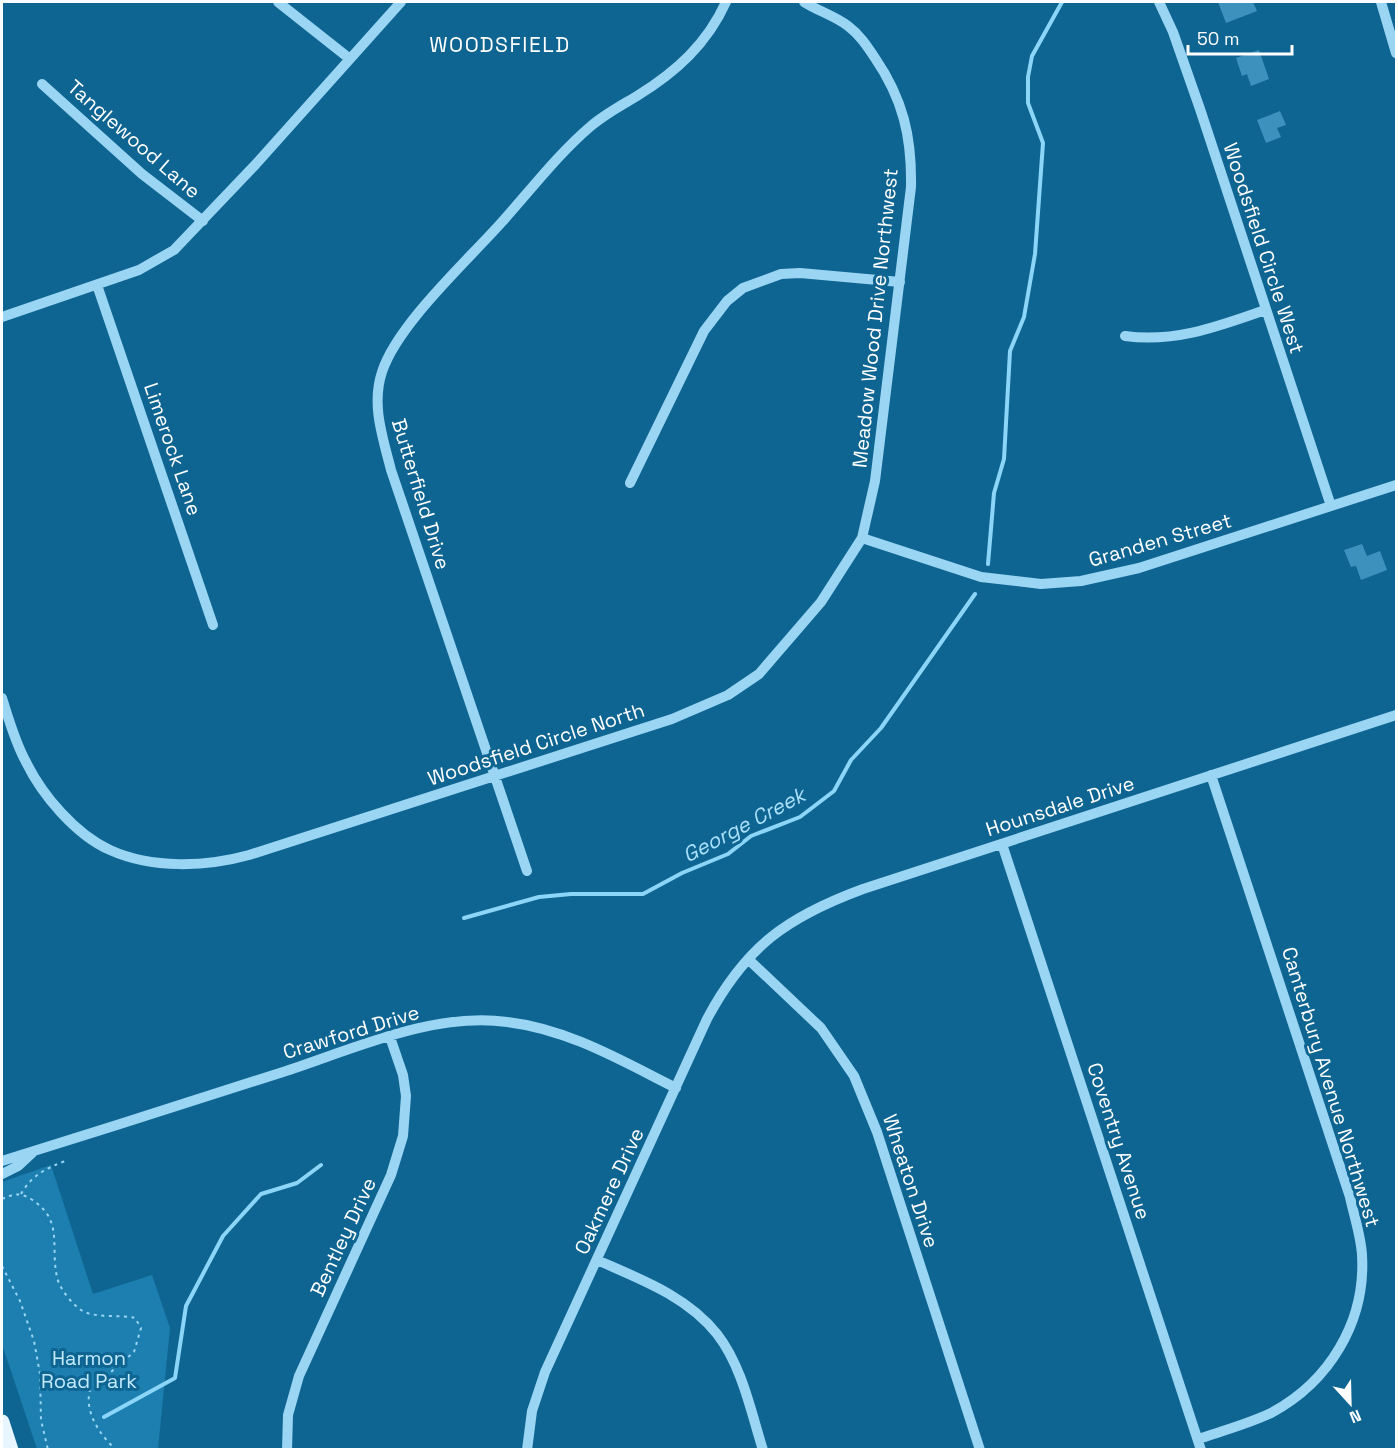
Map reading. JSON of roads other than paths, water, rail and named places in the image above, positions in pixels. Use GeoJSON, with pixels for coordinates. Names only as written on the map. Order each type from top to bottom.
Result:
{"type":"FeatureCollection","features":[{"type":"Feature","properties":{"kind":"main road"},"geometry":{"type":"LineString","coordinates":[[2,1427],[11,1449]]}},
{"type":"Feature","properties":{"kind":"street"},"geometry":{"type":"LineString","coordinates":[[278,2],[350,59]]}},
{"type":"Feature","properties":{"kind":"street"},"geometry":{"type":"LineString","coordinates":[[2,317],[97,285],[157,261],[189,236],[401,2]]}},
{"type":"Feature","properties":{"kind":"street","name":"Butterfield Drive"},"geometry":{"type":"LineString","coordinates":[[527,871],[386,451],[378,411],[378,391],[382,372],[390,353],[413,320],[536,185],[591,126],[676,70],[703,40],[726,2]]}},
{"type":"Feature","properties":{"kind":"street","name":"Meadow Wood Drive Northwest"},"geometry":{"type":"LineString","coordinates":[[804,2],[848,25],[861,38],[894,87],[902,107],[911,167],[900,282],[875,481],[862,538]]}},
{"type":"Feature","properties":{"kind":"street","name":"Woodsfield Circle West"},"geometry":{"type":"LineString","coordinates":[[1159,2],[1173,32],[1200,108],[1331,506]]}},
{"type":"Feature","properties":{"kind":"street"},"geometry":{"type":"LineString","coordinates":[[1381,2],[1396,53]]}},
{"type":"Feature","properties":{"kind":"street","name":"Tanglewood Lane"},"geometry":{"type":"LineString","coordinates":[[42,84],[142,174],[203,221]]}},
{"type":"Feature","properties":{"kind":"street"},"geometry":{"type":"LineString","coordinates":[[630,483],[704,331],[727,301],[743,288],[771,277],[800,273],[900,282]]}},
{"type":"Feature","properties":{"kind":"street","name":"Limerock Lane"},"geometry":{"type":"LineString","coordinates":[[97,285],[213,625]]}},
{"type":"Feature","properties":{"kind":"street"},"geometry":{"type":"LineString","coordinates":[[1125,336],[1142,339],[1177,337],[1266,310]]}},
{"type":"Feature","properties":{"kind":"street","name":"Granden Street"},"geometry":{"type":"LineString","coordinates":[[862,538],[981,577],[1041,584],[1061,583],[1101,578],[1139,568],[1396,485]]}},
{"type":"Feature","properties":{"kind":"street","name":"Woodsfield Circle North"},"geometry":{"type":"LineString","coordinates":[[2,698],[26,764],[70,820],[93,840],[110,850],[150,860],[189,864],[230,861],[703,708],[744,686],[773,661],[821,602],[862,538]]}},
{"type":"Feature","properties":{"kind":"street","name":"Hounsdale Drive"},"geometry":{"type":"LineString","coordinates":[[748,959],[783,927],[831,901],[1396,715]]}},
{"type":"Feature","properties":{"kind":"street","name":"Canterbury Avenue Northwest"},"geometry":{"type":"LineString","coordinates":[[1200,1444],[1270,1413],[1312,1383],[1328,1366],[1348,1333],[1357,1305],[1362,1276],[1359,1236],[1350,1197],[1211,775]]}},
{"type":"Feature","properties":{"kind":"street","name":"Coventry Avenue"},"geometry":{"type":"LineString","coordinates":[[1002,844],[1200,1444]]}},
{"type":"Feature","properties":{"kind":"street","name":"Oakmere Drive"},"geometry":{"type":"LineString","coordinates":[[527,1449],[528,1431],[538,1391],[597,1260],[717,1001],[748,959]]}},
{"type":"Feature","properties":{"kind":"street","name":"Wheaton Drive"},"geometry":{"type":"LineString","coordinates":[[748,959],[821,1028],[854,1076],[877,1132],[980,1449]]}},
{"type":"Feature","properties":{"kind":"street","name":"Crawford Drive"},"geometry":{"type":"LineString","coordinates":[[2,1161],[390,1037],[465,1021],[526,1024],[565,1035],[676,1088]]}},
{"type":"Feature","properties":{"kind":"street","name":"Bentley Drive"},"geometry":{"type":"LineString","coordinates":[[287,1449],[288,1415],[299,1376],[391,1175],[401,1146],[406,1116],[406,1096],[403,1075],[390,1037]]}},
{"type":"Feature","properties":{"kind":"street","name":"Crawford Drive"},"geometry":{"type":"LineString","coordinates":[[2,1174],[18,1166],[34,1151]]}},
{"type":"Feature","properties":{"kind":"street"},"geometry":{"type":"LineString","coordinates":[[597,1260],[672,1296],[689,1307],[717,1335],[728,1352],[743,1388],[763,1449]]}},
{"type":"Feature","properties":{"kind":"waterway"},"geometry":{"type":"LineString","coordinates":[[988,564],[994,493],[1004,459],[1010,351],[1024,317],[1035,254],[1043,143],[1028,103],[1028,77],[1032,56],[1062,2]]}},
{"type":"Feature","properties":{"kind":"waterway","name":"George Creek"},"geometry":{"type":"LineString","coordinates":[[464,918],[539,897],[571,894],[643,894],[682,873],[728,854],[751,836],[800,817],[834,791],[851,760],[881,728],[975,594]]}},
{"type":"Feature","properties":{"kind":"waterway","name":"George Creek"},"geometry":{"type":"LineString","coordinates":[[104,1417],[175,1378],[186,1306],[223,1236],[261,1194],[297,1183],[321,1165]]}},
{"type":"Feature","properties":{"kind":"district","name":"WOODSFIELD"},"geometry":{"type":"Point","coordinates":[500,45]}},
{"type":"Feature","properties":{"kind":"park label","name":"Harmon Road Park"},"geometry":{"type":"Point","coordinates":[89,1370]}}]}
